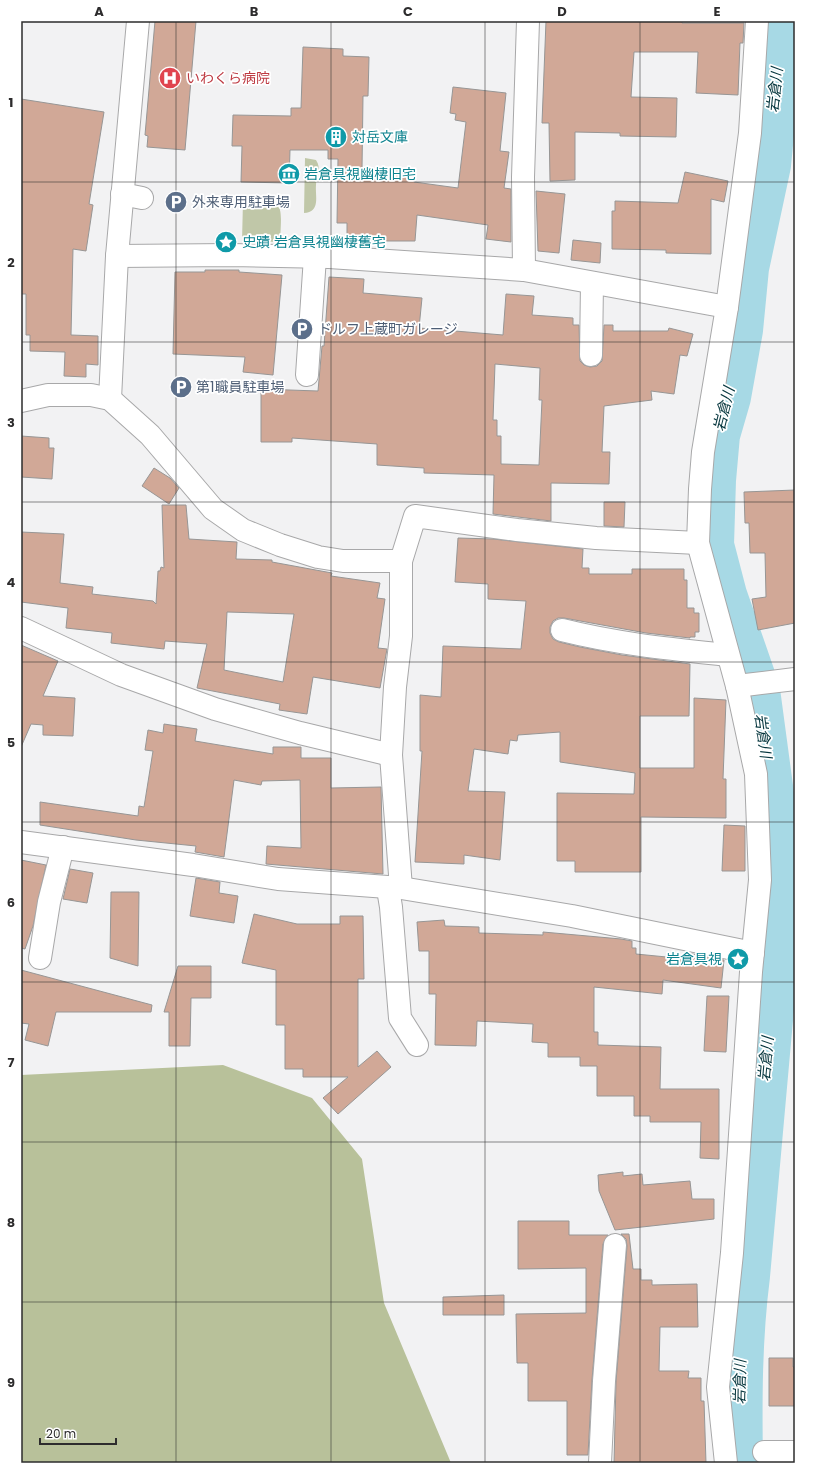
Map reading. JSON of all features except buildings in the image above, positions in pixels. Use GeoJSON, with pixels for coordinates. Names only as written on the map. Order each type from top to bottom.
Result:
{"type":"FeatureCollection","features":[{"type":"Feature","properties":{"kind":"street"},"geometry":{"type":"LineString","coordinates":[[110,399],[117,256],[132,196],[138,21]]}},
{"type":"Feature","properties":{"kind":"street"},"geometry":{"type":"LineString","coordinates":[[524,270],[523,177],[528,21]]}},
{"type":"Feature","properties":{"kind":"street"},"geometry":{"type":"LineString","coordinates":[[726,1463],[718,1387],[732,1253],[753,953],[760,880],[756,774],[739,686],[728,655],[698,543],[703,452],[727,307],[750,133],[757,21]]}},
{"type":"Feature","properties":{"kind":"street"},"geometry":{"type":"LineString","coordinates":[[117,256],[231,255],[315,257],[524,270],[727,307]]}},
{"type":"Feature","properties":{"kind":"street"},"geometry":{"type":"LineString","coordinates":[[307,376],[315,257]]}},
{"type":"Feature","properties":{"kind":"street"},"geometry":{"type":"LineString","coordinates":[[591,355],[592,283]]}},
{"type":"Feature","properties":{"kind":"street"},"geometry":{"type":"LineString","coordinates":[[21,401],[48,395],[91,395],[110,399],[150,435],[212,509],[243,530],[280,545],[318,557],[343,561],[401,561]]}},
{"type":"Feature","properties":{"kind":"street"},"geometry":{"type":"LineString","coordinates":[[417,1046],[400,1018],[391,907],[395,888],[391,755],[394,687],[401,636],[401,561],[415,516],[517,530],[596,538],[698,543]]}},
{"type":"Feature","properties":{"kind":"street"},"geometry":{"type":"LineString","coordinates":[[21,628],[121,675],[215,709],[300,734],[391,755]]}},
{"type":"Feature","properties":{"kind":"street"},"geometry":{"type":"LineString","coordinates":[[562,630],[642,647],[728,655]]}},
{"type":"Feature","properties":{"kind":"street"},"geometry":{"type":"LineString","coordinates":[[739,686],[788,680]]}},
{"type":"Feature","properties":{"kind":"street"},"geometry":{"type":"LineString","coordinates":[[21,842],[194,865],[278,879],[395,888],[572,916],[753,953]]}},
{"type":"Feature","properties":{"kind":"street"},"geometry":{"type":"LineString","coordinates":[[40,958],[49,902],[64,847]]}},
{"type":"Feature","properties":{"kind":"street"},"geometry":{"type":"LineString","coordinates":[[600,1463],[604,1381],[615,1244]]}},
{"type":"Feature","properties":{"kind":"street"},"geometry":{"type":"LineString","coordinates":[[764,1452],[795,1452]]}},
{"type":"Feature","properties":{"kind":"green space"},"geometry":{"type":"Polygon","coordinates":[[[305,158],[316,160],[319,169],[316,181],[315,207],[313,210],[304,213],[305,158]]]}},
{"type":"Feature","properties":{"kind":"green space"},"geometry":{"type":"Polygon","coordinates":[[[243,201],[274,203],[278,206],[281,218],[280,242],[242,241],[243,201]]]}},
{"type":"Feature","properties":{"kind":"green space"},"geometry":{"type":"Polygon","coordinates":[[[223,1065],[312,1098],[362,1159],[384,1303],[451,1463],[21,1463],[21,1075],[223,1065]]]}},
{"type":"Feature","properties":{"kind":"waterway","name":"岩倉川"},"geometry":{"type":"LineString","coordinates":[[740,1463],[742,1323],[780,908],[773,809],[757,690],[724,595],[711,545],[713,480],[717,435],[728,397],[740,330],[746,268],[768,165],[781,31],[784,21]]}},
{"type":"Feature","properties":{"kind":"place","name":"いわくら病院"},"geometry":{"type":"Point","coordinates":[170,78]}},
{"type":"Feature","properties":{"kind":"place","name":"対岳文庫"},"geometry":{"type":"Point","coordinates":[336,137]}},
{"type":"Feature","properties":{"kind":"place","name":"岩倉具視幽棲旧宅"},"geometry":{"type":"Point","coordinates":[289,174]}},
{"type":"Feature","properties":{"kind":"place","name":"外来専用駐車場"},"geometry":{"type":"Point","coordinates":[176,202]}},
{"type":"Feature","properties":{"kind":"place","name":"史蹟 岩倉具視幽棲舊宅"},"geometry":{"type":"Point","coordinates":[226,242]}},
{"type":"Feature","properties":{"kind":"place","name":"ドルフ上蔵町ガレージ"},"geometry":{"type":"Point","coordinates":[302,329]}},
{"type":"Feature","properties":{"kind":"place","name":"第1職員駐車場"},"geometry":{"type":"Point","coordinates":[181,387]}},
{"type":"Feature","properties":{"kind":"place","name":"岩倉具視"},"geometry":{"type":"Point","coordinates":[738,959]}}]}
